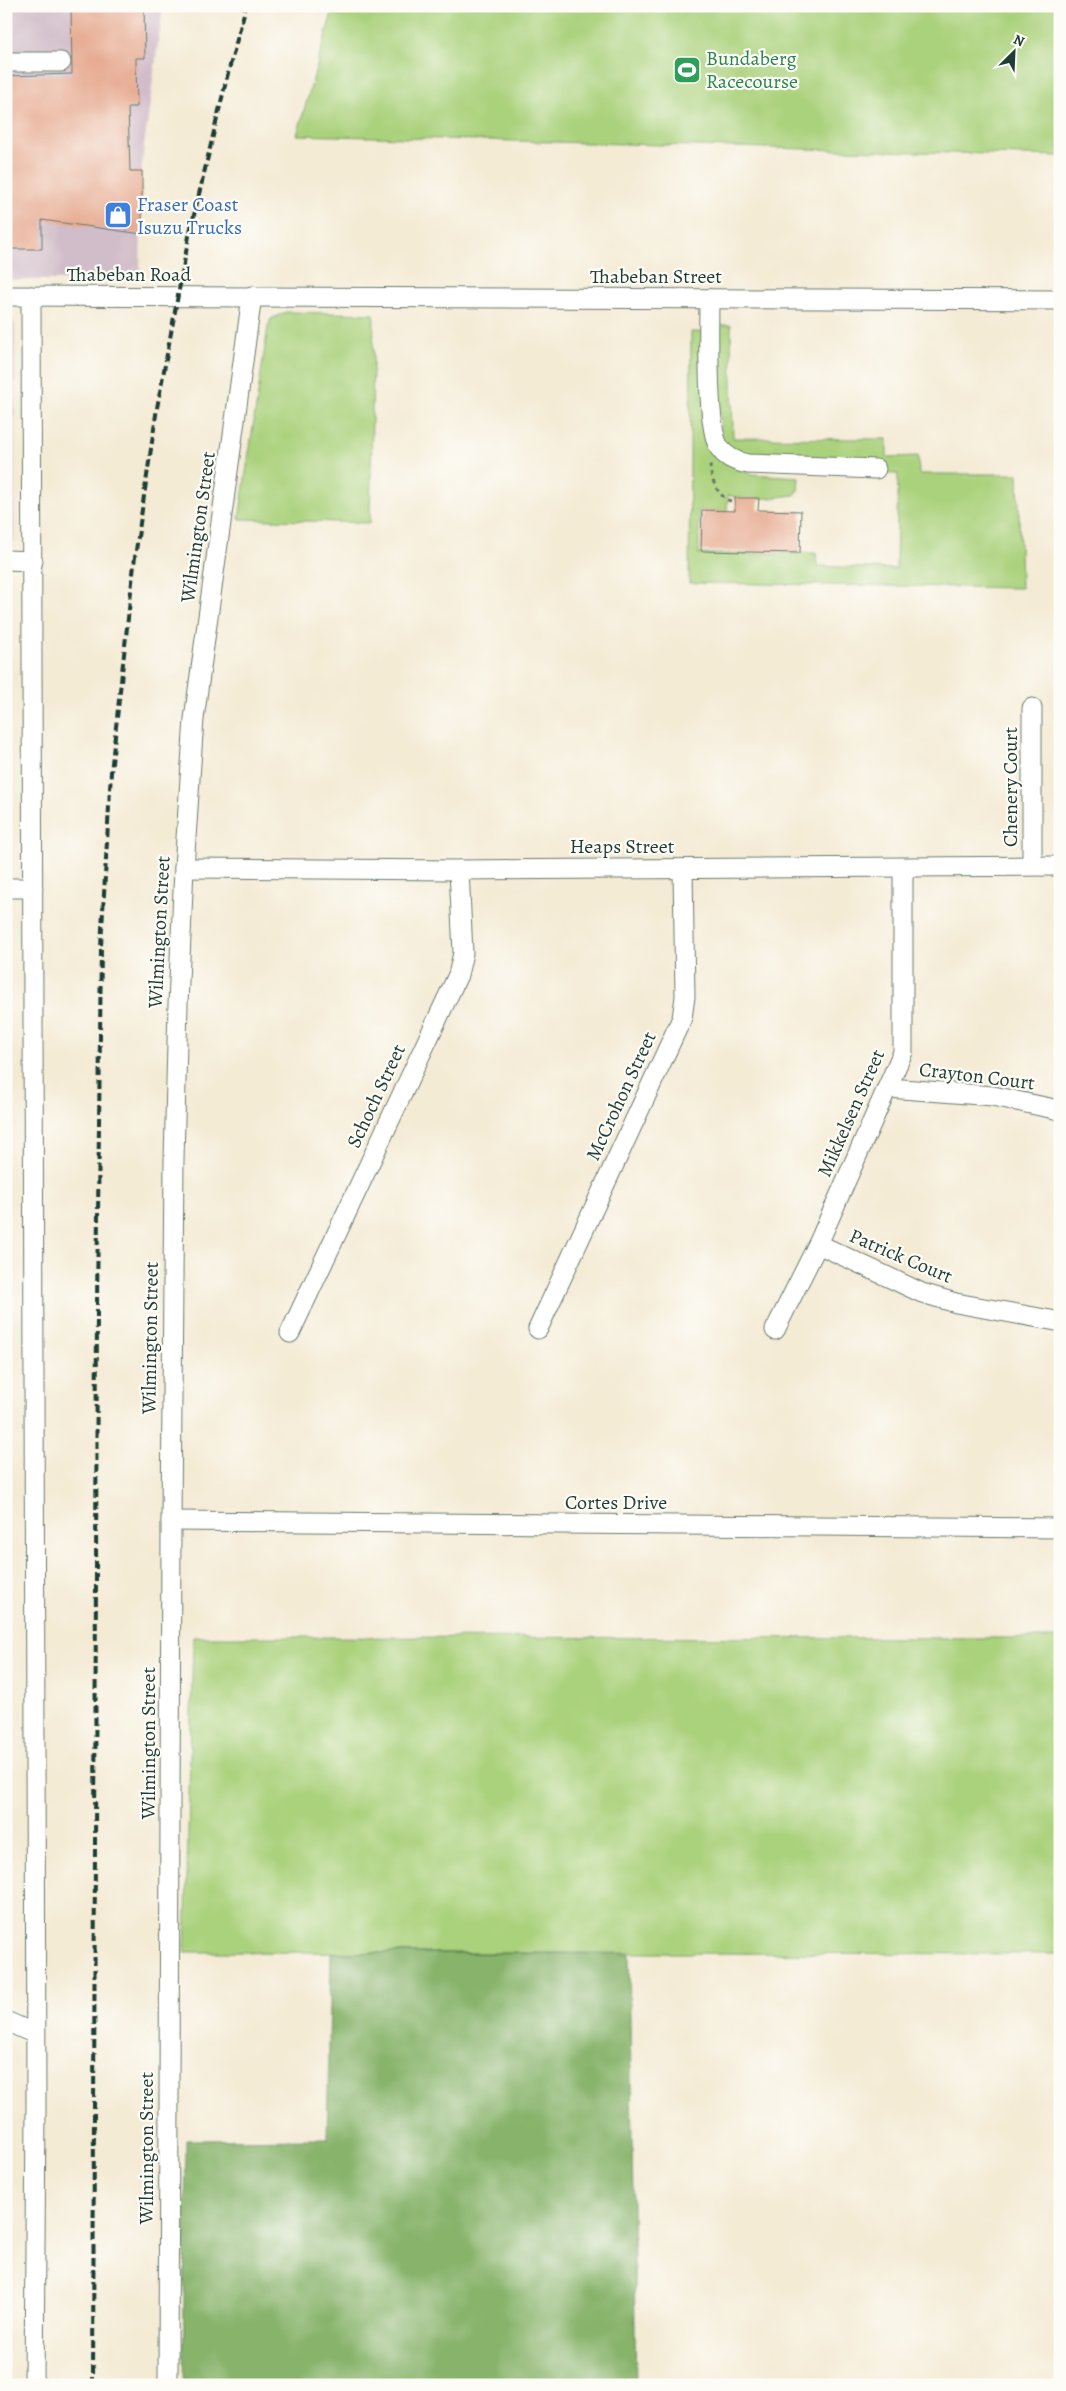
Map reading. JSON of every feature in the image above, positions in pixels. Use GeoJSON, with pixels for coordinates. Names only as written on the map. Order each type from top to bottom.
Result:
{"type":"FeatureCollection","features":[{"type":"Feature","properties":{"kind":"street"},"geometry":{"type":"LineString","coordinates":[[6,62],[62,62]]}},
{"type":"Feature","properties":{"kind":"street","name":"Thabeban Road"},"geometry":{"type":"LineString","coordinates":[[6,296],[252,296]]}},
{"type":"Feature","properties":{"kind":"street"},"geometry":{"type":"LineString","coordinates":[[31,296],[36,2034],[34,2385]]}},
{"type":"Feature","properties":{"kind":"street","name":"Thabeban Street"},"geometry":{"type":"LineString","coordinates":[[252,296],[1060,300]]}},
{"type":"Feature","properties":{"kind":"street","name":"Wilmington Street"},"geometry":{"type":"LineString","coordinates":[[168,2385],[174,1160],[184,868],[194,719],[252,296]]}},
{"type":"Feature","properties":{"kind":"street"},"geometry":{"type":"LineString","coordinates":[[709,298],[712,426],[719,448],[738,462],[876,469]]}},
{"type":"Feature","properties":{"kind":"street"},"geometry":{"type":"LineString","coordinates":[[6,560],[33,560]]}},
{"type":"Feature","properties":{"kind":"street","name":"Chenery Court"},"geometry":{"type":"LineString","coordinates":[[1032,708],[1032,866]]}},
{"type":"Feature","properties":{"kind":"street","name":"Heaps Street"},"geometry":{"type":"LineString","coordinates":[[184,868],[459,870],[1060,866]]}},
{"type":"Feature","properties":{"kind":"street","name":"McCrohon Street"},"geometry":{"type":"LineString","coordinates":[[538,1329],[682,1018],[685,997],[683,868]]}},
{"type":"Feature","properties":{"kind":"street","name":"Mikkelsen Street"},"geometry":{"type":"LineString","coordinates":[[775,1330],[818,1244],[889,1088],[903,1052],[903,868]]}},
{"type":"Feature","properties":{"kind":"street","name":"Schoch Street"},"geometry":{"type":"LineString","coordinates":[[290,1333],[458,975],[463,953],[459,870]]}},
{"type":"Feature","properties":{"kind":"street"},"geometry":{"type":"LineString","coordinates":[[6,888],[33,888]]}},
{"type":"Feature","properties":{"kind":"street","name":"Crayton Court"},"geometry":{"type":"LineString","coordinates":[[889,1088],[993,1096],[1059,1110]]}},
{"type":"Feature","properties":{"kind":"street","name":"Patrick Court"},"geometry":{"type":"LineString","coordinates":[[818,1244],[922,1293],[956,1303],[1056,1321]]}},
{"type":"Feature","properties":{"kind":"street","name":"Cortes Drive"},"geometry":{"type":"LineString","coordinates":[[171,1521],[1060,1528]]}},
{"type":"Feature","properties":{"kind":"street"},"geometry":{"type":"LineString","coordinates":[[6,2021],[36,2034]]}},
{"type":"Feature","properties":{"kind":"path"},"geometry":{"type":"LineString","coordinates":[[716,441],[712,447],[710,467],[714,483],[724,496],[735,503]]}},
{"type":"Feature","properties":{"kind":"shaded area"},"geometry":{"type":"Polygon","coordinates":[[[6,6],[163,6],[142,161],[140,280],[6,280],[6,6]]]}},
{"type":"Feature","properties":{"kind":"shaded area"},"geometry":{"type":"Polygon","coordinates":[[[6,314],[13,320],[15,325],[14,542],[6,542],[6,314]]]}},
{"type":"Feature","properties":{"kind":"green space","name":"Bundaberg Racecourse"},"geometry":{"type":"Polygon","coordinates":[[[334,6],[1060,6],[1060,156],[297,135],[334,6]]]}},
{"type":"Feature","properties":{"kind":"green space"},"geometry":{"type":"Polygon","coordinates":[[[286,312],[374,314],[370,523],[239,519],[268,327],[271,319],[286,312]]]}},
{"type":"Feature","properties":{"kind":"green space"},"geometry":{"type":"Polygon","coordinates":[[[720,325],[731,325],[733,438],[887,439],[887,457],[918,456],[919,474],[1018,474],[1021,588],[689,583],[691,332],[705,332],[706,412],[734,467],[751,474],[799,477],[798,491],[795,495],[744,499],[728,495],[727,511],[699,510],[699,554],[816,553],[817,566],[896,569],[898,474],[880,474],[743,458],[721,440],[717,361],[720,325]]]}},
{"type":"Feature","properties":{"kind":"green space"},"geometry":{"type":"Polygon","coordinates":[[[193,1637],[1060,1638],[1060,1954],[185,1952],[193,1637]]]}},
{"type":"Feature","properties":{"kind":"green space"},"geometry":{"type":"Polygon","coordinates":[[[331,1953],[629,1954],[636,2385],[183,2385],[186,2140],[327,2139],[331,1953]]]}},
{"type":"Feature","properties":{"kind":"building"},"geometry":{"type":"Polygon","coordinates":[[[71,6],[144,6],[145,58],[136,58],[137,107],[128,107],[130,171],[142,171],[142,234],[42,220],[42,249],[6,249],[6,76],[72,74],[71,6]]]}},
{"type":"Feature","properties":{"kind":"building"},"geometry":{"type":"Polygon","coordinates":[[[735,498],[759,498],[758,510],[801,511],[800,553],[701,551],[702,510],[735,511],[735,498]]]}},
{"type":"Feature","properties":{"kind":"railway"},"geometry":{"type":"LineString","coordinates":[[93,2385],[97,1303],[101,946],[111,772],[134,564],[157,408],[189,236],[246,6]]}},
{"type":"Feature","properties":{"kind":"place","name":"Bundaberg Racecourse"},"geometry":{"type":"Point","coordinates":[687,70]}},
{"type":"Feature","properties":{"kind":"place","name":"Fraser Coast Isuzu Trucks"},"geometry":{"type":"Point","coordinates":[118,215]}}]}
